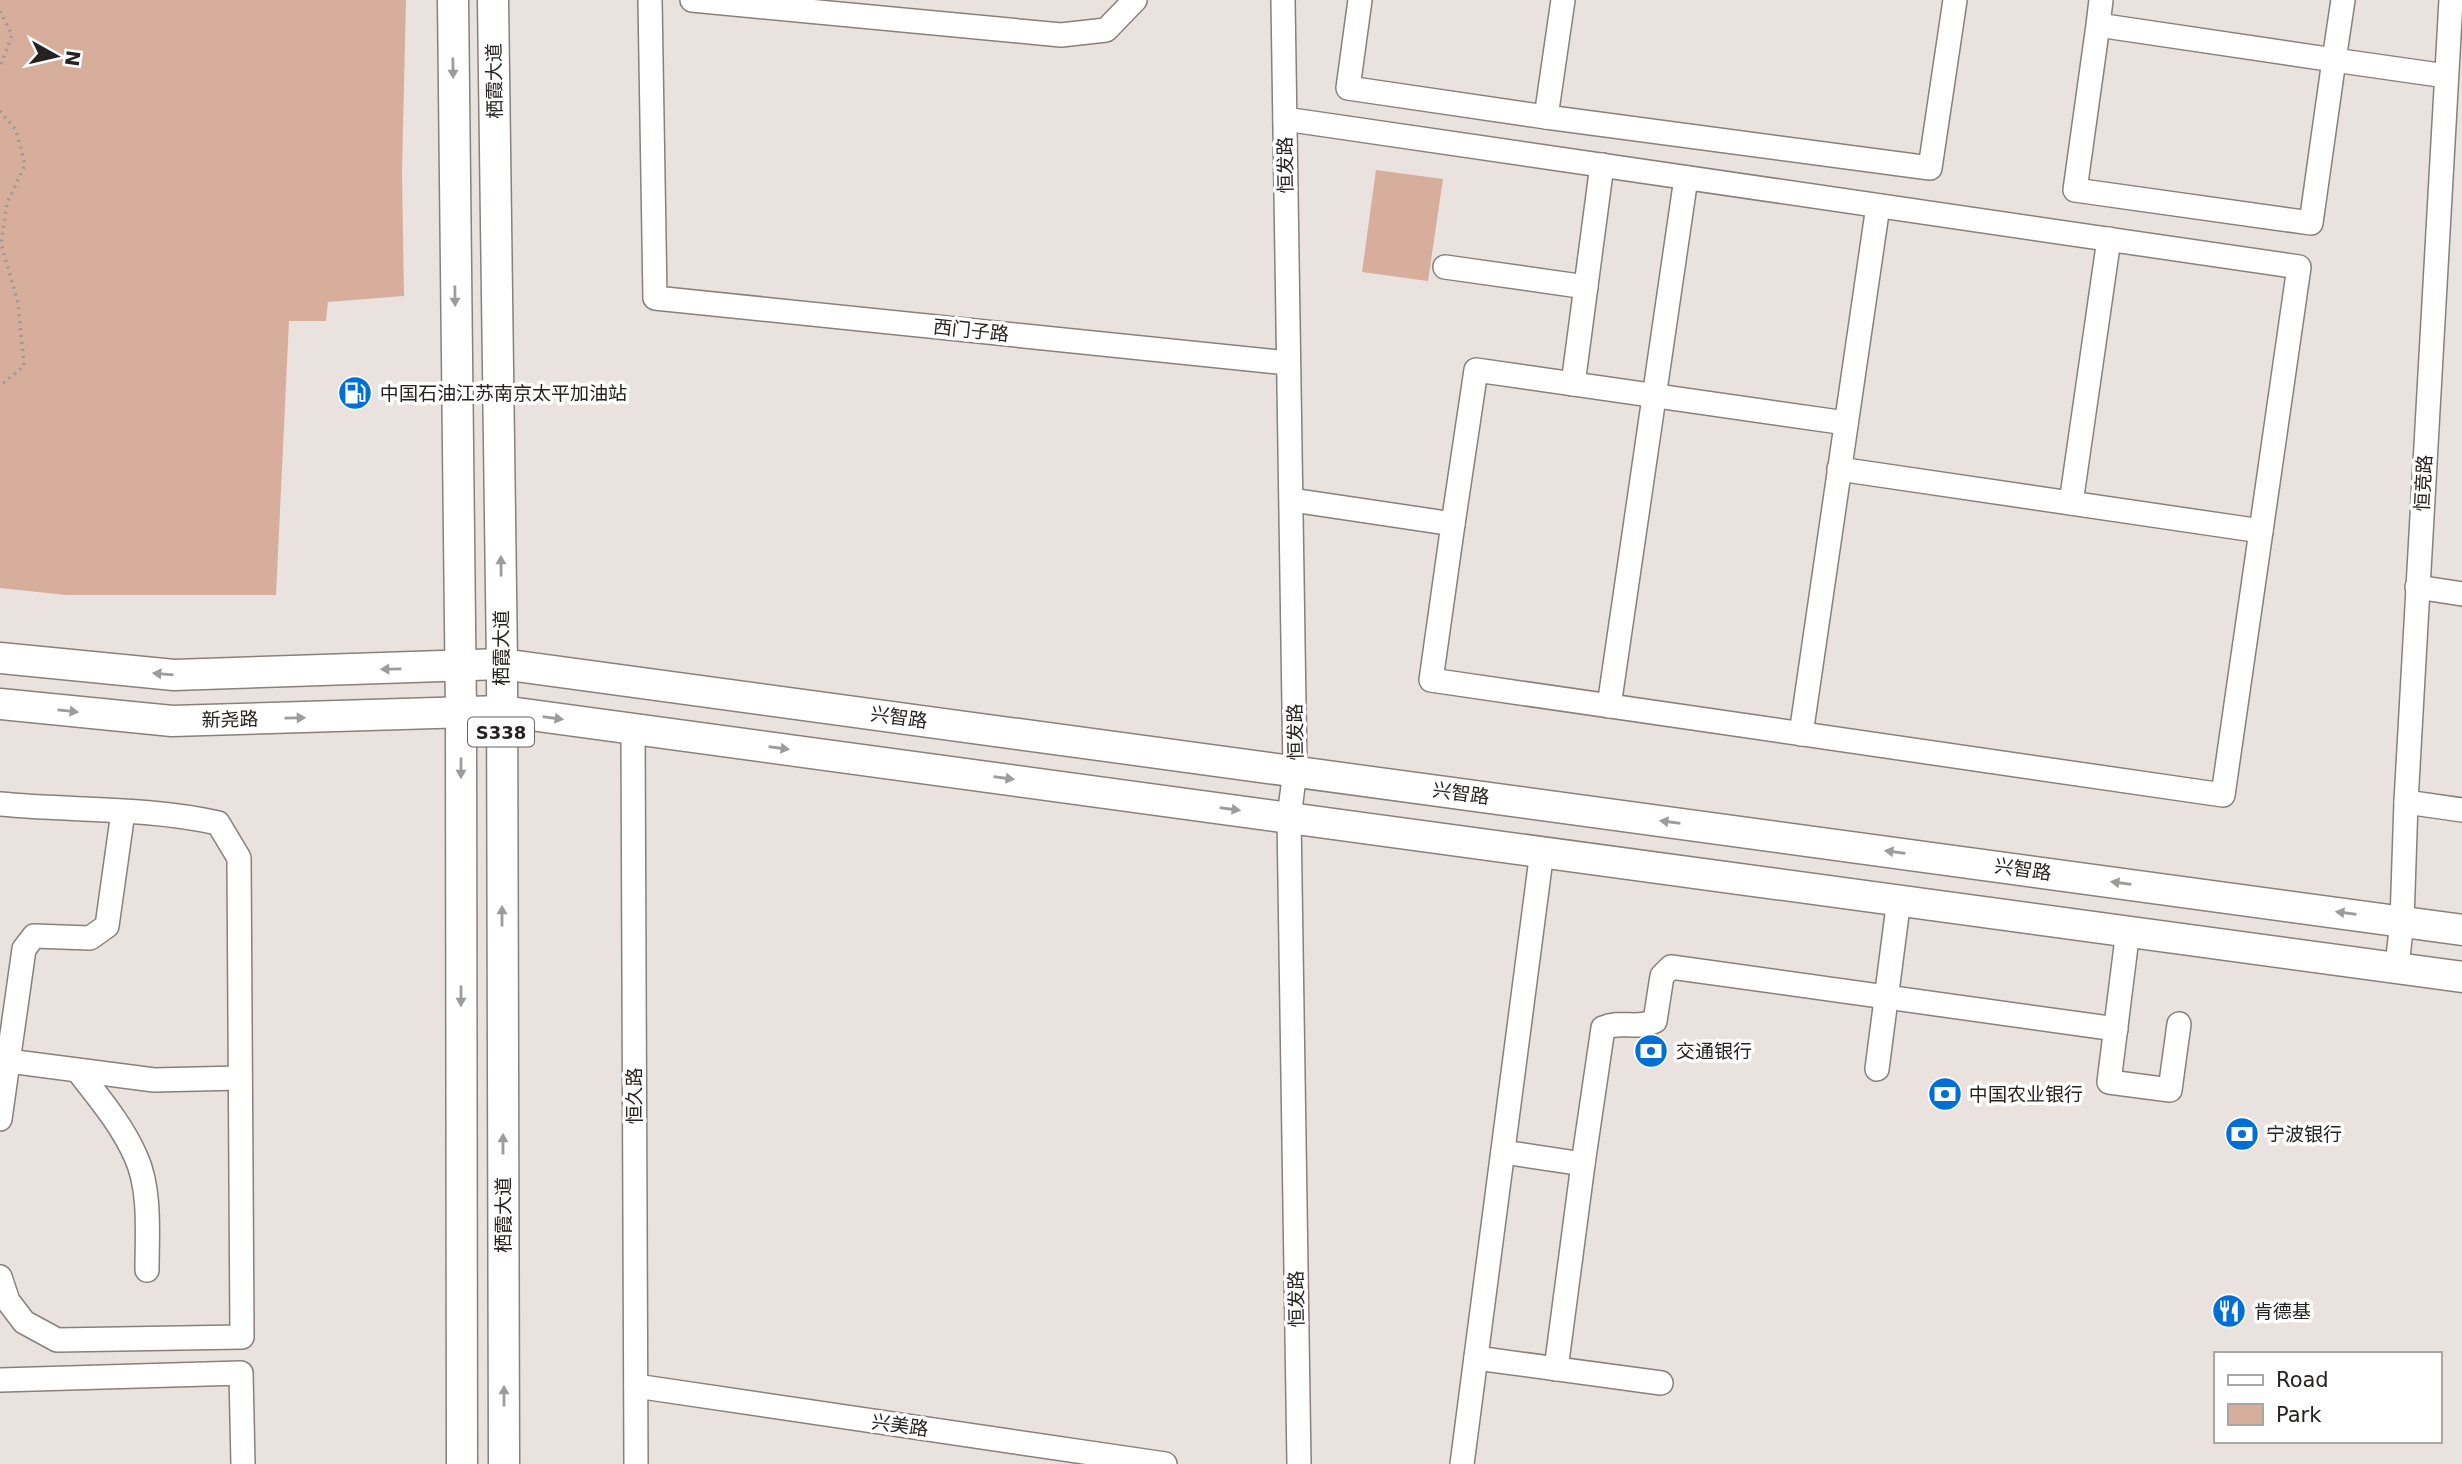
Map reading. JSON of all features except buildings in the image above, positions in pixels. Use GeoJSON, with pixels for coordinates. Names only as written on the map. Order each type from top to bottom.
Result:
{"type":"FeatureCollection","features":[{"type":"Feature","properties":{"kind":"main road","name":"栖霞大道"},"geometry":{"type":"LineString","coordinates":[[453,0],[461,714],[462,1464]]}},
{"type":"Feature","properties":{"kind":"main road","name":"栖霞大道"},"geometry":{"type":"LineString","coordinates":[[493,0],[502,664],[504,1464]]}},
{"type":"Feature","properties":{"kind":"main road"},"geometry":{"type":"LineString","coordinates":[[0,658],[174,675],[459,668]]}},
{"type":"Feature","properties":{"kind":"main road","name":"兴智路"},"geometry":{"type":"LineString","coordinates":[[459,668],[502,664],[2462,930]]}},
{"type":"Feature","properties":{"kind":"main road","name":"新尧路"},"geometry":{"type":"LineString","coordinates":[[0,704],[172,721],[461,714]]}},
{"type":"Feature","properties":{"kind":"main road"},"geometry":{"type":"LineString","coordinates":[[461,714],[501,710],[2462,976]]}},
{"type":"Feature","properties":{"kind":"street","name":"西门子路"},"geometry":{"type":"LineString","coordinates":[[650,0],[655,298],[1288,363]]}},
{"type":"Feature","properties":{"kind":"street"},"geometry":{"type":"LineString","coordinates":[[692,0],[1062,35],[1106,30],[1135,0]]}},
{"type":"Feature","properties":{"kind":"street","name":"恒发路"},"geometry":{"type":"LineString","coordinates":[[1283,0],[1295,771],[1289,817],[1299,1464]]}},
{"type":"Feature","properties":{"kind":"street"},"geometry":{"type":"LineString","coordinates":[[1360,0],[1348,88],[1930,168],[1955,0]]}},
{"type":"Feature","properties":{"kind":"street"},"geometry":{"type":"LineString","coordinates":[[1546,117],[1563,0]]}},
{"type":"Feature","properties":{"kind":"street"},"geometry":{"type":"LineString","coordinates":[[2101,0],[2075,190],[2311,223],[2343,0]]}},
{"type":"Feature","properties":{"kind":"street","name":"恒竞路"},"geometry":{"type":"LineString","coordinates":[[2396,967],[2402,920],[2417,587],[2451,0]]}},
{"type":"Feature","properties":{"kind":"street"},"geometry":{"type":"LineString","coordinates":[[2098,25],[2446,76]]}},
{"type":"Feature","properties":{"kind":"street"},"geometry":{"type":"LineString","coordinates":[[1285,119],[2299,267],[2222,795],[1431,680],[1476,370],[1846,423]]}},
{"type":"Feature","properties":{"kind":"street"},"geometry":{"type":"LineString","coordinates":[[1573,384],[1602,165]]}},
{"type":"Feature","properties":{"kind":"street"},"geometry":{"type":"LineString","coordinates":[[1609,706],[1686,177]]}},
{"type":"Feature","properties":{"kind":"street"},"geometry":{"type":"LineString","coordinates":[[1801,734],[1878,206]]}},
{"type":"Feature","properties":{"kind":"street"},"geometry":{"type":"LineString","coordinates":[[2071,503],[2109,239]]}},
{"type":"Feature","properties":{"kind":"street"},"geometry":{"type":"LineString","coordinates":[[1445,267],[1586,287]]}},
{"type":"Feature","properties":{"kind":"street"},"geometry":{"type":"LineString","coordinates":[[1839,469],[2261,531]]}},
{"type":"Feature","properties":{"kind":"street"},"geometry":{"type":"LineString","coordinates":[[1292,500],[1453,524]]}},
{"type":"Feature","properties":{"kind":"street"},"geometry":{"type":"LineString","coordinates":[[2417,587],[2462,594]]}},
{"type":"Feature","properties":{"kind":"street","name":"恒久路"},"geometry":{"type":"LineString","coordinates":[[633,728],[636,1464]]}},
{"type":"Feature","properties":{"kind":"street"},"geometry":{"type":"LineString","coordinates":[[2406,802],[2462,810]]}},
{"type":"Feature","properties":{"kind":"street"},"geometry":{"type":"LineString","coordinates":[[0,804],[183,815],[218,823],[239,858],[242,1337],[58,1340],[24,1322],[8,1301],[0,1278]]}},
{"type":"Feature","properties":{"kind":"street"},"geometry":{"type":"LineString","coordinates":[[0,1119],[4,1061],[23,948],[34,936],[90,938],[107,926],[123,812]]}},
{"type":"Feature","properties":{"kind":"street"},"geometry":{"type":"LineString","coordinates":[[1462,1464],[1542,851]]}},
{"type":"Feature","properties":{"kind":"street"},"geometry":{"type":"LineString","coordinates":[[1877,1069],[1899,899]]}},
{"type":"Feature","properties":{"kind":"street"},"geometry":{"type":"LineString","coordinates":[[2129,930],[2109,1082],[2170,1090],[2179,1024]]}},
{"type":"Feature","properties":{"kind":"street"},"geometry":{"type":"LineString","coordinates":[[1556,1368],[1603,1028],[1615,1023],[1643,1027],[1656,1021],[1662,976],[1671,967],[2116,1029]]}},
{"type":"Feature","properties":{"kind":"street"},"geometry":{"type":"LineString","coordinates":[[4,1061],[154,1080],[240,1078]]}},
{"type":"Feature","properties":{"kind":"street"},"geometry":{"type":"LineString","coordinates":[[78,1071],[119,1125],[137,1159],[146,1208],[147,1270]]}},
{"type":"Feature","properties":{"kind":"street"},"geometry":{"type":"LineString","coordinates":[[1503,1152],[1583,1164]]}},
{"type":"Feature","properties":{"kind":"street"},"geometry":{"type":"LineString","coordinates":[[1476,1358],[1661,1383]]}},
{"type":"Feature","properties":{"kind":"street"},"geometry":{"type":"LineString","coordinates":[[0,1380],[241,1373],[243,1464]]}},
{"type":"Feature","properties":{"kind":"street","name":"兴美路"},"geometry":{"type":"LineString","coordinates":[[636,1386],[1165,1464]]}},
{"type":"Feature","properties":{"kind":"path"},"geometry":{"type":"LineString","coordinates":[[0,11],[12,35],[0,67]]}},
{"type":"Feature","properties":{"kind":"path"},"geometry":{"type":"LineString","coordinates":[[0,111],[16,130],[25,165],[7,203],[1,243],[18,303],[24,366],[0,386]]}},
{"type":"Feature","properties":{"kind":"green space"},"geometry":{"type":"Polygon","coordinates":[[[0,0],[406,0],[402,172],[404,296],[328,302],[326,321],[289,321],[276,595],[66,595],[0,588],[0,0]]]}},
{"type":"Feature","properties":{"kind":"green space"},"geometry":{"type":"Polygon","coordinates":[[[1376,170],[1443,179],[1428,281],[1362,272],[1376,170]]]}},
{"type":"Feature","properties":{"kind":"place","name":"中国石油江苏南京太平加油站"},"geometry":{"type":"Point","coordinates":[355,393]}},
{"type":"Feature","properties":{"kind":"place","name":"交通银行"},"geometry":{"type":"Point","coordinates":[1651,1051]}},
{"type":"Feature","properties":{"kind":"place","name":"中国农业银行"},"geometry":{"type":"Point","coordinates":[1945,1094]}},
{"type":"Feature","properties":{"kind":"place","name":"宁波银行"},"geometry":{"type":"Point","coordinates":[2242,1134]}},
{"type":"Feature","properties":{"kind":"place","name":"肯德基"},"geometry":{"type":"Point","coordinates":[2229,1311]}}]}
